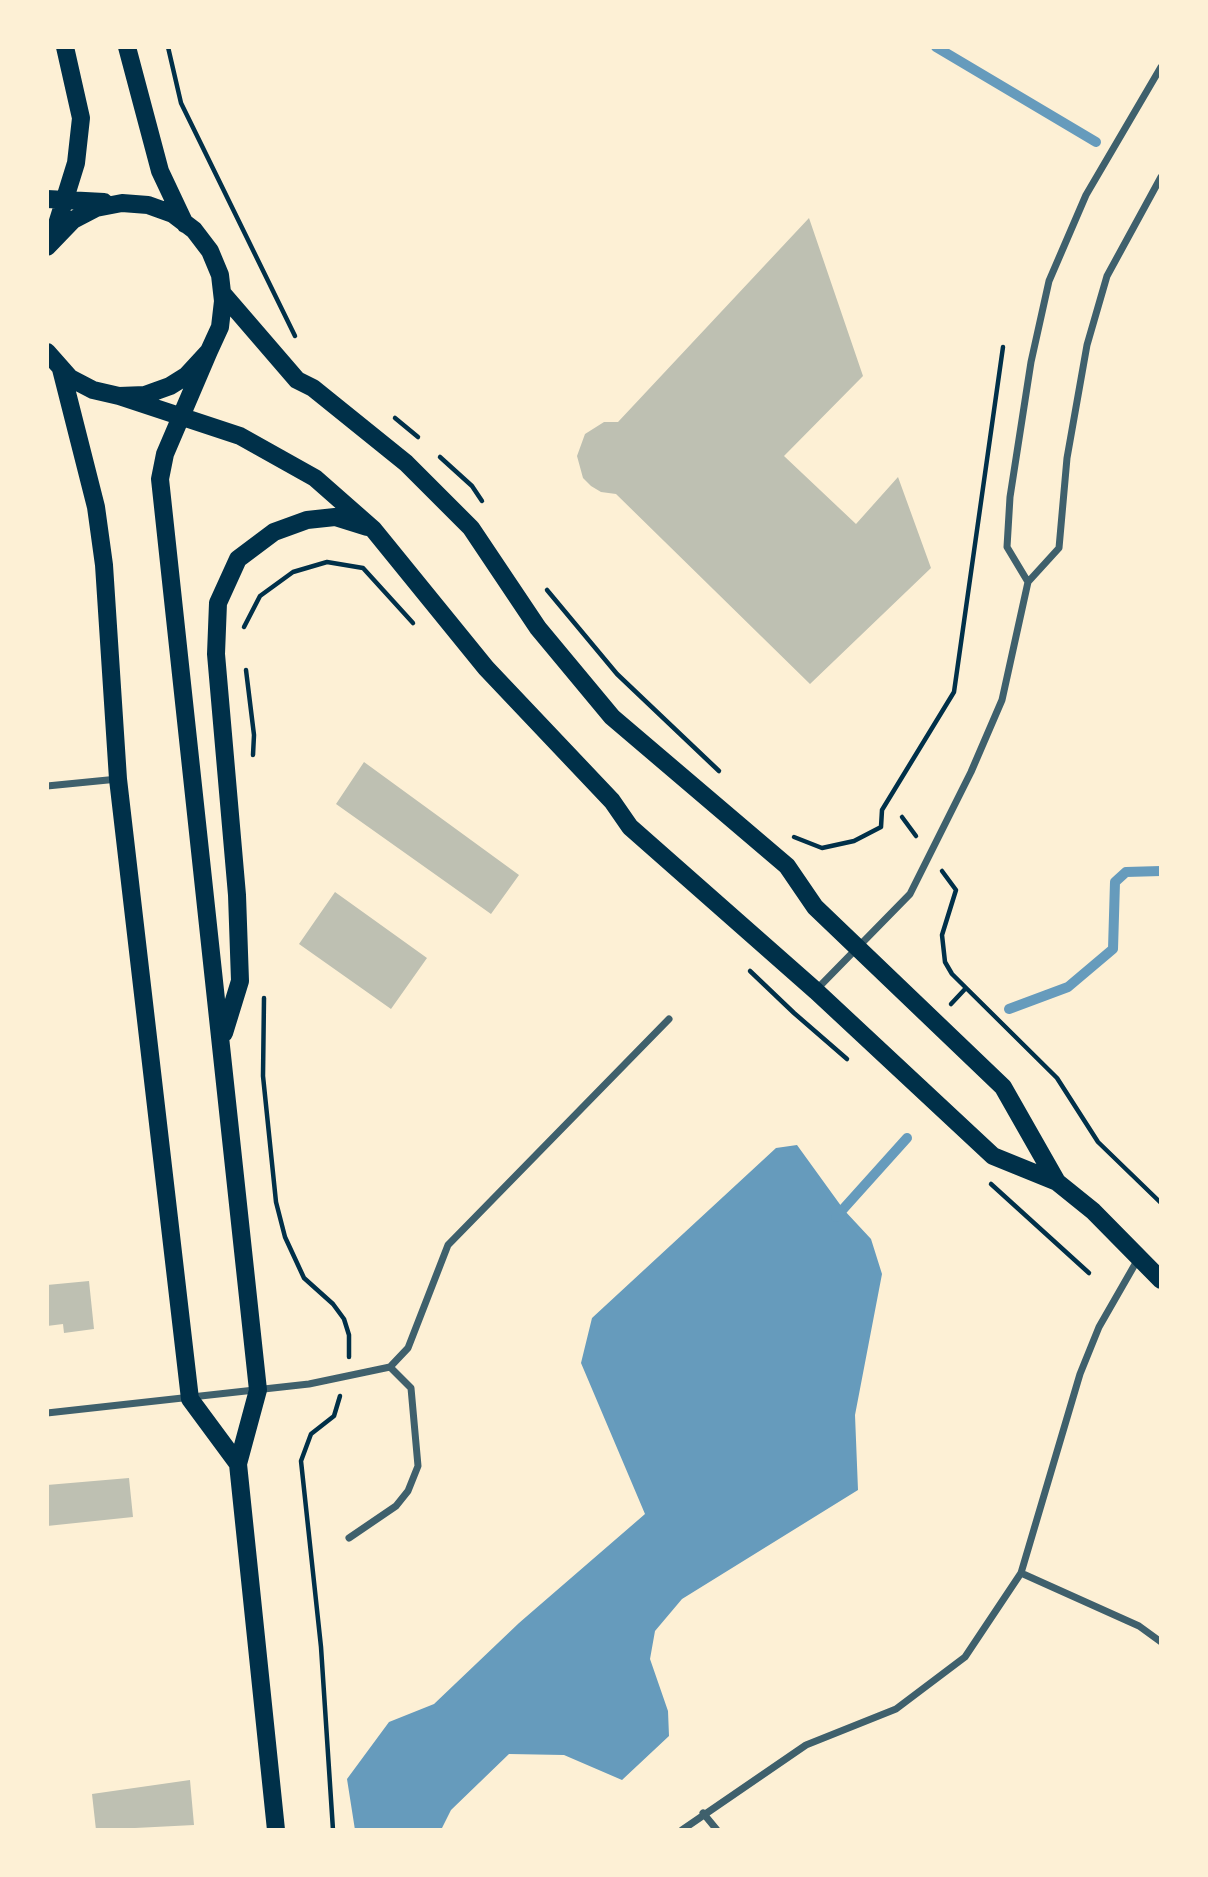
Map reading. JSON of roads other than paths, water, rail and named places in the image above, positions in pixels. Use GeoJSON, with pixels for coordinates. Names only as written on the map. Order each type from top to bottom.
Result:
{"type":"FeatureCollection","features":[{"type":"Feature","properties":{"kind":"main road"},"geometry":{"type":"LineString","coordinates":[[50,242],[56,200],[76,163],[81,118],[65,47]]}},
{"type":"Feature","properties":{"kind":"main road"},"geometry":{"type":"LineString","coordinates":[[127,47],[160,171],[185,223]]}},
{"type":"Feature","properties":{"kind":"main road"},"geometry":{"type":"LineString","coordinates":[[56,200],[148,205],[173,214],[185,223],[210,251],[220,275],[222,293],[219,327],[164,454],[160,479],[258,1390],[238,1465],[276,1830]]}},
{"type":"Feature","properties":{"kind":"main road"},"geometry":{"type":"LineString","coordinates":[[50,242],[84,214],[122,203]]}},
{"type":"Feature","properties":{"kind":"main road"},"geometry":{"type":"LineString","coordinates":[[222,293],[297,380],[313,388],[406,463],[471,528],[538,628],[612,717],[787,866],[815,907],[1003,1087],[1057,1182]]}},
{"type":"Feature","properties":{"kind":"main road"},"geometry":{"type":"LineString","coordinates":[[119,396],[145,395],[170,386],[192,371],[209,351]]}},
{"type":"Feature","properties":{"kind":"main road"},"geometry":{"type":"LineString","coordinates":[[47,352],[61,369],[93,390],[240,436],[315,478],[373,529],[486,668],[612,801],[630,827],[816,991],[993,1156],[1057,1182],[1093,1212],[1161,1280]]}},
{"type":"Feature","properties":{"kind":"main road"},"geometry":{"type":"LineString","coordinates":[[61,369],[96,507],[104,565],[118,779],[190,1399],[238,1465]]}},
{"type":"Feature","properties":{"kind":"main road"},"geometry":{"type":"LineString","coordinates":[[222,1040],[240,981],[237,895],[216,654],[218,603],[238,559],[274,532],[307,520],[335,517],[373,529]]}},
{"type":"Feature","properties":{"kind":"street"},"geometry":{"type":"LineString","coordinates":[[1027,582],[1007,547],[1010,497],[1031,362],[1049,281],[1086,195],[1161,67]]}},
{"type":"Feature","properties":{"kind":"street"},"geometry":{"type":"LineString","coordinates":[[816,991],[910,894],[971,772],[1002,700],[1027,582],[1059,548],[1068,458],[1087,345],[1107,276],[1161,177]]}},
{"type":"Feature","properties":{"kind":"street"},"geometry":{"type":"LineString","coordinates":[[47,786],[118,779]]}},
{"type":"Feature","properties":{"kind":"street"},"geometry":{"type":"LineString","coordinates":[[47,1413],[190,1399],[345,1379],[390,1367],[408,1348],[448,1245],[669,1019]]}},
{"type":"Feature","properties":{"kind":"street"},"geometry":{"type":"LineString","coordinates":[[682,1830],[703,1813],[806,1745],[896,1709],[965,1657],[1021,1573],[1080,1374],[1099,1326],[1138,1258]]}},
{"type":"Feature","properties":{"kind":"street"},"geometry":{"type":"LineString","coordinates":[[349,1538],[396,1506],[408,1491],[418,1466],[411,1388],[390,1367]]}},
{"type":"Feature","properties":{"kind":"street"},"geometry":{"type":"LineString","coordinates":[[1021,1573],[1139,1626],[1161,1642]]}},
{"type":"Feature","properties":{"kind":"street"},"geometry":{"type":"LineString","coordinates":[[703,1813],[717,1830]]}},
{"type":"Feature","properties":{"kind":"water"},"geometry":{"type":"Polygon","coordinates":[[[797,1145],[844,1210],[871,1239],[882,1274],[855,1415],[858,1490],[682,1599],[655,1631],[650,1659],[668,1711],[669,1736],[622,1780],[564,1755],[509,1754],[451,1810],[441,1830],[355,1830],[347,1779],[389,1722],[434,1704],[519,1623],[645,1514],[581,1363],[592,1318],[776,1148],[797,1145]]]}},
{"type":"Feature","properties":{"kind":"waterway"},"geometry":{"type":"LineString","coordinates":[[936,47],[1096,142]]}},
{"type":"Feature","properties":{"kind":"waterway"},"geometry":{"type":"LineString","coordinates":[[1009,1009],[1068,987],[1113,949],[1115,882],[1126,872],[1161,871]]}},
{"type":"Feature","properties":{"kind":"waterway"},"geometry":{"type":"LineString","coordinates":[[836,1217],[907,1138]]}}]}
